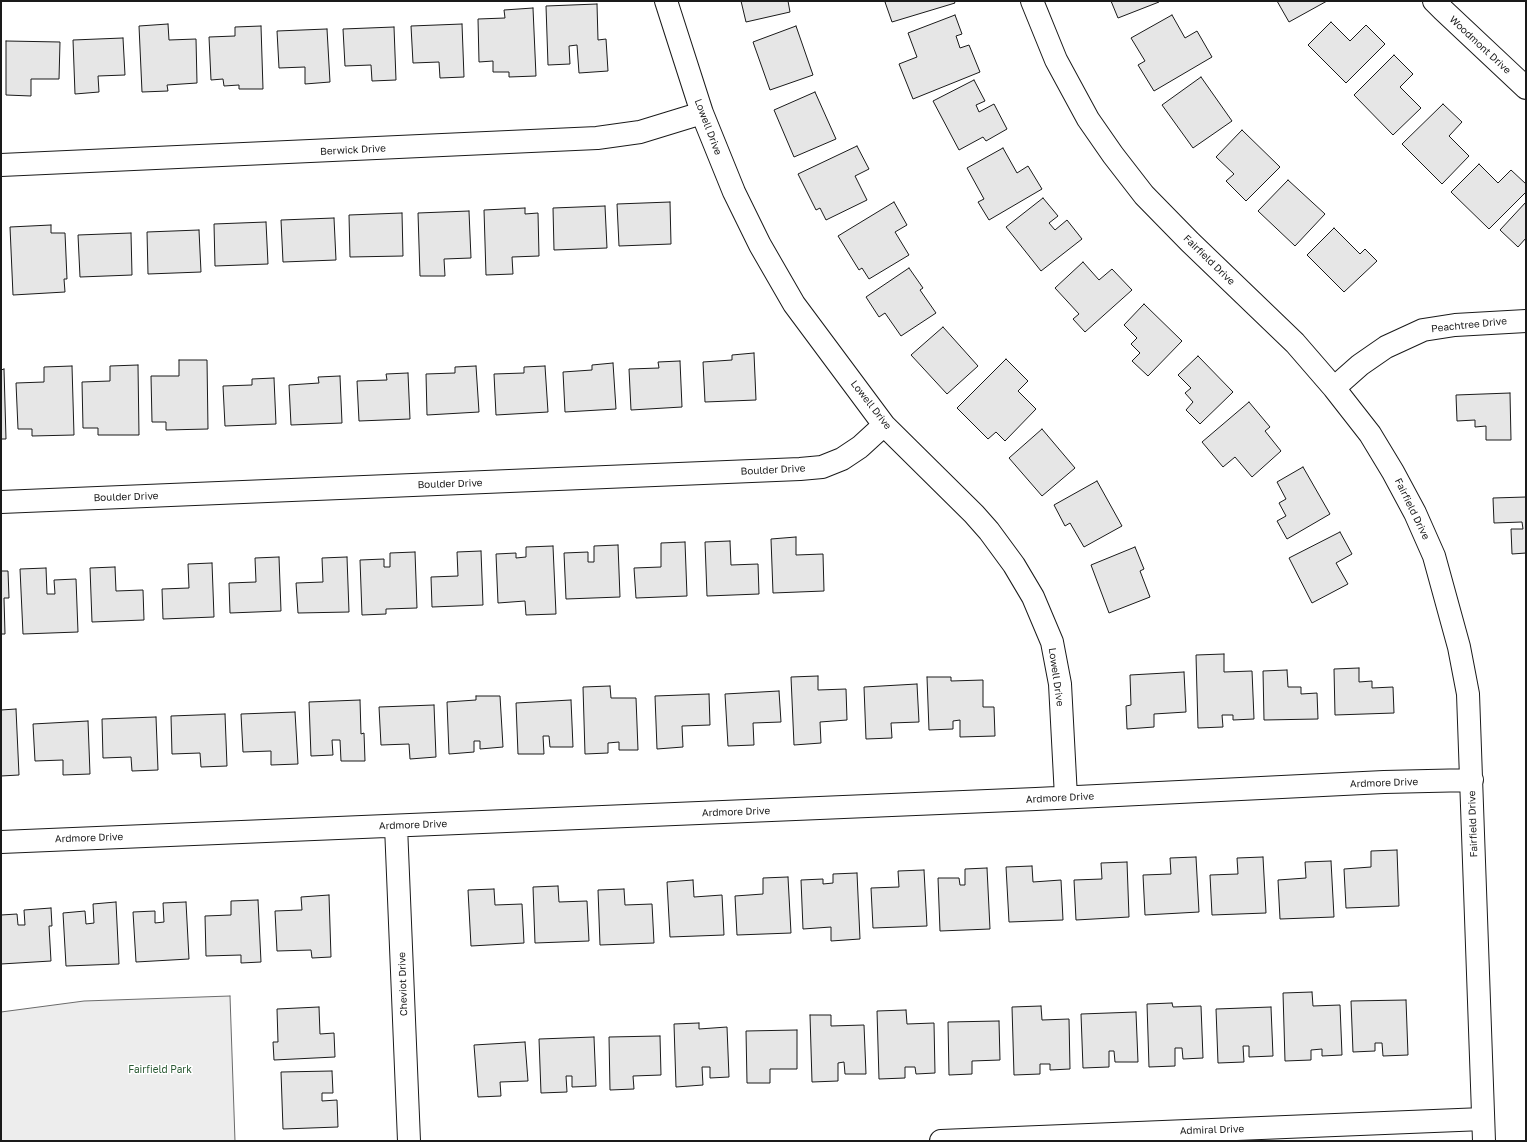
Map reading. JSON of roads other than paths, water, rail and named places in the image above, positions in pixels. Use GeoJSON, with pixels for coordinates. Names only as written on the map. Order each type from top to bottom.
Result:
{"type":"FeatureCollection","features":[{"type":"Feature","properties":{"kind":"street","name":"Lowell Drive"},"geometry":{"type":"LineString","coordinates":[[666,1],[702,113],[734,192],[760,245],[794,304],[884,425],[984,525],[1014,565],[1033,597],[1052,642],[1060,684],[1066,797]]}},
{"type":"Feature","properties":{"kind":"street","name":"Fairfield Drive"},"geometry":{"type":"LineString","coordinates":[[1032,1],[1056,60],[1088,119],[1113,155],[1144,195],[1190,242],[1295,343],[1334,388],[1370,434],[1393,472],[1415,513],[1434,556],[1459,647],[1468,694],[1484,1141]]}},
{"type":"Feature","properties":{"kind":"street","name":"Woodmont Drive"},"geometry":{"type":"LineString","coordinates":[[1434,1],[1526,88]]}},
{"type":"Feature","properties":{"kind":"street","name":"Berwick Drive"},"geometry":{"type":"LineString","coordinates":[[1,165],[597,138],[640,132],[702,113]]}},
{"type":"Feature","properties":{"kind":"street","name":"Peachtree Drive"},"geometry":{"type":"LineString","coordinates":[[1334,388],[1360,364],[1386,347],[1423,330],[1455,325],[1526,321]]}},
{"type":"Feature","properties":{"kind":"street","name":"Boulder Drive"},"geometry":{"type":"LineString","coordinates":[[1,502],[800,469],[822,467],[842,459],[860,447],[884,425]]}},
{"type":"Feature","properties":{"kind":"street","name":"Ardmore Drive"},"geometry":{"type":"LineString","coordinates":[[1,842],[1066,797],[1384,782],[1472,780]]}},
{"type":"Feature","properties":{"kind":"street","name":"Cheviot Drive"},"geometry":{"type":"LineString","coordinates":[[396,826],[409,1141]]}},
{"type":"Feature","properties":{"kind":"street","name":"Admiral Drive"},"geometry":{"type":"LineString","coordinates":[[941,1141],[1483,1119]]}},
{"type":"Feature","properties":{"kind":"park label","name":"Fairfield Park"},"geometry":{"type":"Point","coordinates":[160,1070]}}]}
